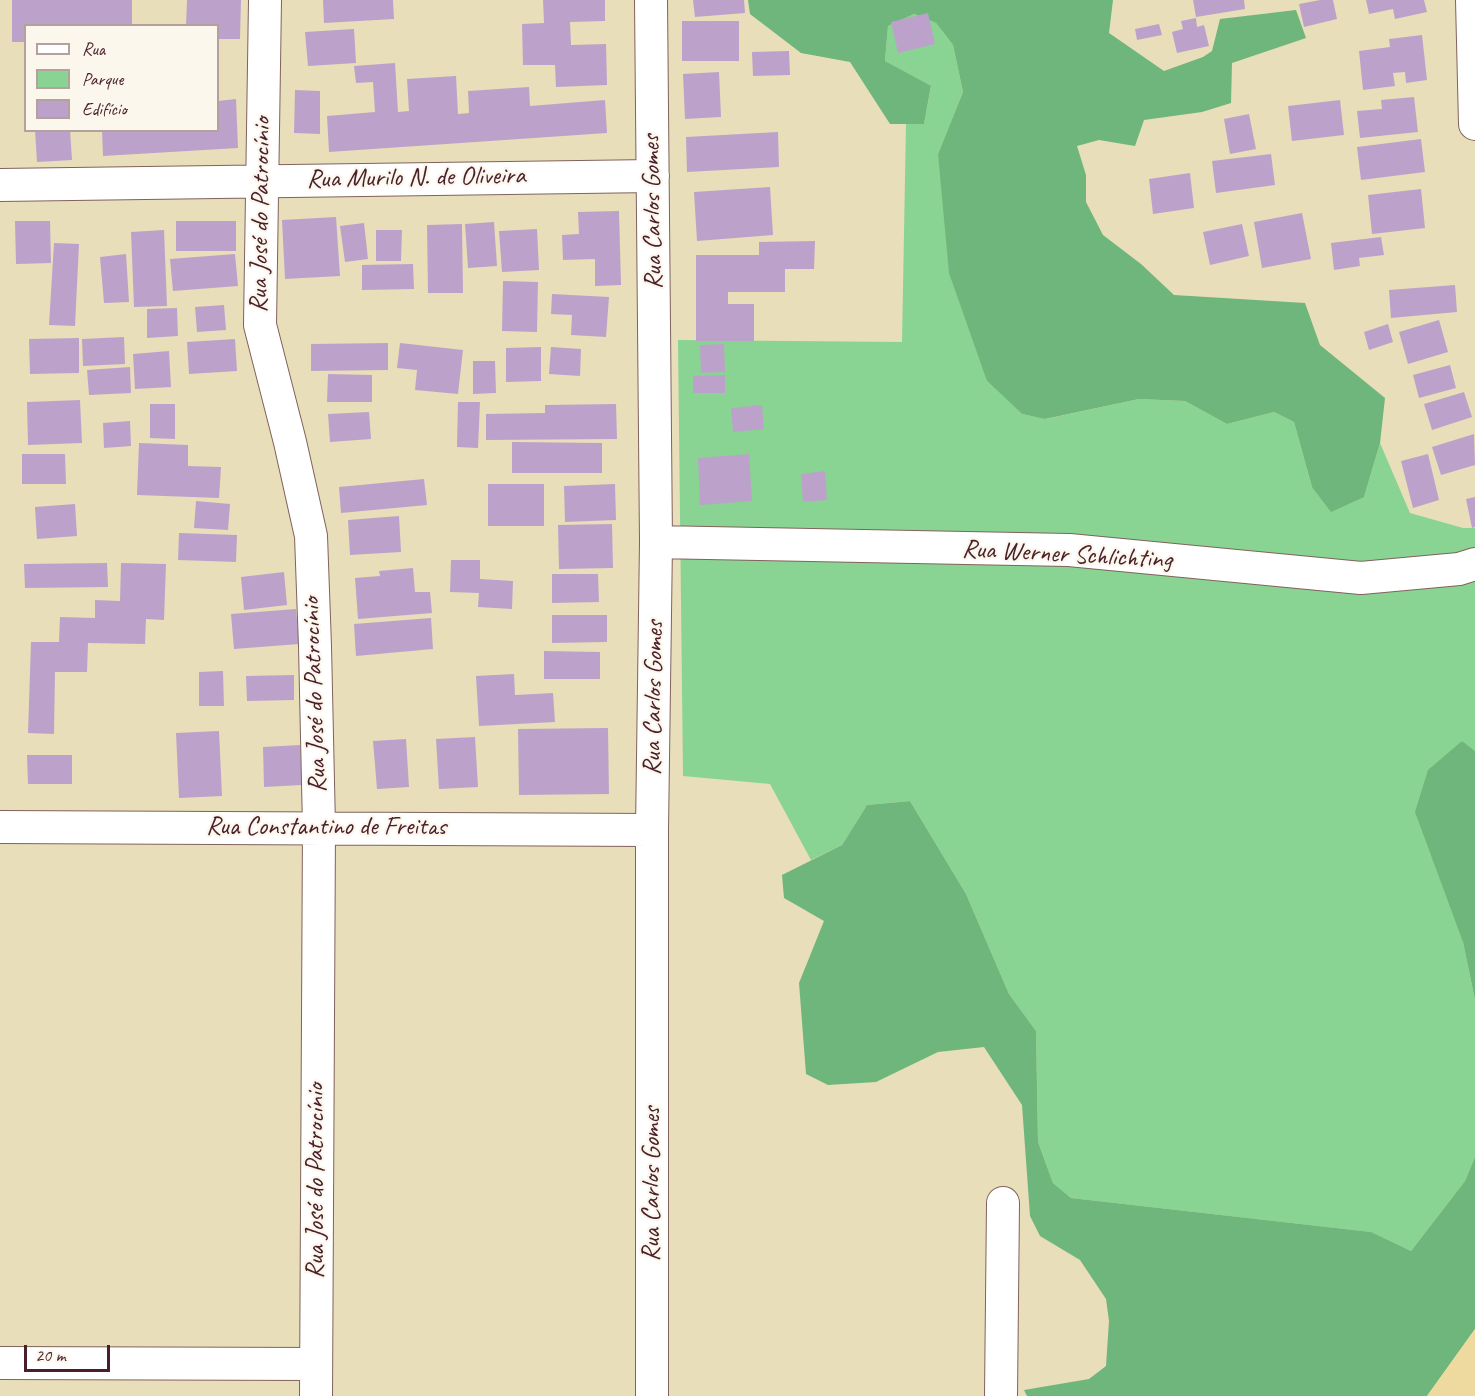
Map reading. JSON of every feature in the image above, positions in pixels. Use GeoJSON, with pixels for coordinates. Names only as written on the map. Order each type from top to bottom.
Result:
{"type":"FeatureCollection","features":[{"type":"Feature","properties":{"kind":"street","name":"Rua José do Patrocínio"},"geometry":{"type":"LineString","coordinates":[[265,0],[260,180],[260,325],[291,442],[310,536],[319,826],[316,1396]]}},
{"type":"Feature","properties":{"kind":"street","name":"Rua Carlos Gomes"},"geometry":{"type":"LineString","coordinates":[[651,0],[656,542],[652,830],[652,1396]]}},
{"type":"Feature","properties":{"kind":"street"},"geometry":{"type":"LineString","coordinates":[[1472,0],[1475,124]]}},
{"type":"Feature","properties":{"kind":"street","name":"Rua Murilo N. de Oliveira"},"geometry":{"type":"LineString","coordinates":[[0,185],[653,176]]}},
{"type":"Feature","properties":{"kind":"street","name":"Rua Werner Schlichting"},"geometry":{"type":"LineString","coordinates":[[656,542],[1069,550],[1360,578],[1459,569],[1475,564]]}},
{"type":"Feature","properties":{"kind":"street","name":"Rua Constantino de Freitas"},"geometry":{"type":"LineString","coordinates":[[0,827],[319,826],[652,830]]}},
{"type":"Feature","properties":{"kind":"street"},"geometry":{"type":"LineString","coordinates":[[1001,1396],[1003,1203]]}},
{"type":"Feature","properties":{"kind":"street"},"geometry":{"type":"LineString","coordinates":[[0,1363],[315,1364]]}},
{"type":"Feature","properties":{"kind":"green space"},"geometry":{"type":"Polygon","coordinates":[[[748,0],[1113,0],[1109,33],[1164,71],[1203,57],[1212,51],[1220,19],[1296,10],[1306,38],[1232,63],[1231,103],[1202,112],[1144,120],[1135,146],[1099,140],[1077,146],[1086,175],[1086,202],[1103,235],[1141,264],[1174,295],[1305,303],[1320,345],[1385,398],[1380,443],[1364,497],[1331,512],[1312,487],[1294,422],[1274,412],[1227,424],[1185,401],[1139,399],[1045,419],[1022,414],[987,381],[949,273],[938,154],[963,92],[953,45],[936,23],[914,14],[888,26],[885,61],[931,86],[924,124],[890,124],[850,62],[801,53],[750,14],[748,0]]]}},
{"type":"Feature","properties":{"kind":"green space"},"geometry":{"type":"Polygon","coordinates":[[[914,14],[936,23],[953,45],[963,92],[938,154],[987,381],[1022,414],[1046,419],[1139,399],[1185,401],[1227,424],[1274,412],[1294,422],[1312,487],[1364,497],[1380,443],[1410,513],[1463,528],[1475,528],[1475,751],[1461,741],[1463,942],[1475,1000],[1475,1157],[1465,1181],[1411,1251],[1370,1232],[1071,1198],[1053,1183],[1038,1142],[1036,1031],[1009,994],[966,894],[910,801],[867,805],[842,845],[811,860],[770,784],[683,776],[678,340],[902,342],[906,124],[924,124],[931,87],[885,61],[888,26],[914,14]]]}},
{"type":"Feature","properties":{"kind":"green space"},"geometry":{"type":"Polygon","coordinates":[[[1462,741],[1475,751],[1475,1000],[1463,942],[1415,812],[1428,770],[1462,741]]]}},
{"type":"Feature","properties":{"kind":"green space"},"geometry":{"type":"Polygon","coordinates":[[[910,801],[966,894],[1009,994],[1036,1031],[1038,1142],[1053,1183],[1071,1198],[1371,1232],[1411,1251],[1465,1181],[1475,1157],[1475,1329],[1427,1396],[1027,1396],[1024,1390],[1089,1379],[1106,1366],[1109,1321],[1106,1299],[1080,1260],[1040,1236],[1030,1216],[1022,1105],[984,1047],[938,1052],[876,1082],[828,1085],[806,1074],[799,983],[824,921],[784,898],[782,875],[842,845],[867,805],[910,801]]]}},
{"type":"Feature","properties":{"kind":"sand"},"geometry":{"type":"Polygon","coordinates":[[[1475,1329],[1475,1396],[1427,1396],[1475,1329]]]}},
{"type":"Feature","properties":{"kind":"building"},"geometry":{"type":"Polygon","coordinates":[[[12,0],[132,0],[132,24],[24,24],[24,42],[12,42],[12,0]]]}},
{"type":"Feature","properties":{"kind":"building"},"geometry":{"type":"Polygon","coordinates":[[[187,0],[241,0],[240,39],[219,39],[219,24],[186,24],[187,0]]]}},
{"type":"Feature","properties":{"kind":"building"},"geometry":{"type":"Polygon","coordinates":[[[323,0],[393,0],[394,19],[324,23],[323,0]]]}},
{"type":"Feature","properties":{"kind":"building"},"geometry":{"type":"Polygon","coordinates":[[[543,0],[605,0],[605,21],[570,22],[571,45],[606,44],[607,85],[556,87],[555,65],[523,65],[522,24],[544,23],[543,0]]]}},
{"type":"Feature","properties":{"kind":"building"},"geometry":{"type":"Polygon","coordinates":[[[693,0],[744,0],[745,13],[695,17],[693,0]]]}},
{"type":"Feature","properties":{"kind":"building"},"geometry":{"type":"Polygon","coordinates":[[[1193,0],[1244,0],[1245,9],[1196,17],[1193,0]]]}},
{"type":"Feature","properties":{"kind":"building"},"geometry":{"type":"Polygon","coordinates":[[[1333,0],[1337,19],[1304,27],[1299,4],[1333,0]]]}},
{"type":"Feature","properties":{"kind":"building"},"geometry":{"type":"Polygon","coordinates":[[[1366,0],[1424,0],[1427,12],[1395,19],[1393,9],[1369,14],[1366,0]]]}},
{"type":"Feature","properties":{"kind":"building"},"geometry":{"type":"Polygon","coordinates":[[[928,13],[935,44],[898,53],[891,22],[928,13]]]}},
{"type":"Feature","properties":{"kind":"building"},"geometry":{"type":"Polygon","coordinates":[[[1196,18],[1197,27],[1204,25],[1209,46],[1177,53],[1172,32],[1183,29],[1181,21],[1196,18]]]}},
{"type":"Feature","properties":{"kind":"building"},"geometry":{"type":"Polygon","coordinates":[[[682,21],[739,21],[739,61],[682,61],[682,21]]]}},
{"type":"Feature","properties":{"kind":"building"},"geometry":{"type":"Polygon","coordinates":[[[1159,24],[1162,35],[1137,40],[1135,29],[1159,24]]]}},
{"type":"Feature","properties":{"kind":"building"},"geometry":{"type":"Polygon","coordinates":[[[354,29],[356,63],[308,66],[305,32],[354,29]]]}},
{"type":"Feature","properties":{"kind":"building"},"geometry":{"type":"Polygon","coordinates":[[[1422,35],[1427,80],[1406,83],[1405,72],[1393,73],[1395,86],[1363,90],[1359,51],[1390,47],[1389,39],[1422,35]]]}},
{"type":"Feature","properties":{"kind":"building"},"geometry":{"type":"Polygon","coordinates":[[[789,51],[790,75],[753,76],[752,52],[789,51]]]}},
{"type":"Feature","properties":{"kind":"building"},"geometry":{"type":"Polygon","coordinates":[[[395,63],[398,112],[409,111],[407,79],[456,76],[458,114],[469,113],[468,91],[529,87],[530,106],[605,100],[607,133],[329,152],[327,116],[375,112],[373,82],[356,83],[354,66],[395,63]]]}},
{"type":"Feature","properties":{"kind":"building"},"geometry":{"type":"Polygon","coordinates":[[[719,72],[721,117],[685,119],[683,74],[719,72]]]}},
{"type":"Feature","properties":{"kind":"building"},"geometry":{"type":"Polygon","coordinates":[[[295,90],[320,91],[320,134],[294,133],[295,90]]]}},
{"type":"Feature","properties":{"kind":"building"},"geometry":{"type":"Polygon","coordinates":[[[1414,97],[1418,132],[1360,138],[1357,111],[1382,109],[1381,100],[1414,97]]]}},
{"type":"Feature","properties":{"kind":"building"},"geometry":{"type":"Polygon","coordinates":[[[236,99],[238,148],[103,156],[102,132],[219,132],[219,101],[236,99]]]}},
{"type":"Feature","properties":{"kind":"building"},"geometry":{"type":"Polygon","coordinates":[[[1340,100],[1344,135],[1292,141],[1288,106],[1340,100]]]}},
{"type":"Feature","properties":{"kind":"building"},"geometry":{"type":"Polygon","coordinates":[[[1249,114],[1256,149],[1230,154],[1224,119],[1249,114]]]}},
{"type":"Feature","properties":{"kind":"building"},"geometry":{"type":"Polygon","coordinates":[[[35,132],[70,132],[72,160],[37,162],[35,132]]]}},
{"type":"Feature","properties":{"kind":"building"},"geometry":{"type":"Polygon","coordinates":[[[778,132],[779,167],[687,172],[686,137],[778,132]]]}},
{"type":"Feature","properties":{"kind":"building"},"geometry":{"type":"Polygon","coordinates":[[[1421,139],[1425,172],[1361,180],[1357,147],[1421,139]]]}},
{"type":"Feature","properties":{"kind":"building"},"geometry":{"type":"Polygon","coordinates":[[[1271,154],[1275,185],[1216,193],[1212,161],[1271,154]]]}},
{"type":"Feature","properties":{"kind":"building"},"geometry":{"type":"Polygon","coordinates":[[[1190,173],[1194,208],[1153,214],[1149,179],[1190,173]]]}},
{"type":"Feature","properties":{"kind":"building"},"geometry":{"type":"Polygon","coordinates":[[[770,187],[773,235],[697,241],[694,192],[770,187]]]}},
{"type":"Feature","properties":{"kind":"building"},"geometry":{"type":"Polygon","coordinates":[[[1421,189],[1425,228],[1372,234],[1368,195],[1421,189]]]}},
{"type":"Feature","properties":{"kind":"building"},"geometry":{"type":"Polygon","coordinates":[[[619,211],[621,285],[595,286],[595,259],[563,260],[562,235],[579,234],[578,212],[619,211]]]}},
{"type":"Feature","properties":{"kind":"building"},"geometry":{"type":"Polygon","coordinates":[[[1302,213],[1311,259],[1262,268],[1254,222],[1302,213]]]}},
{"type":"Feature","properties":{"kind":"building"},"geometry":{"type":"Polygon","coordinates":[[[336,217],[340,276],[285,279],[282,220],[336,217]]]}},
{"type":"Feature","properties":{"kind":"building"},"geometry":{"type":"Polygon","coordinates":[[[15,221],[50,221],[51,263],[16,264],[15,221]]]}},
{"type":"Feature","properties":{"kind":"building"},"geometry":{"type":"Polygon","coordinates":[[[176,221],[236,221],[236,251],[176,251],[176,221]]]}},
{"type":"Feature","properties":{"kind":"building"},"geometry":{"type":"Polygon","coordinates":[[[494,222],[497,266],[468,268],[465,224],[494,222]]]}},
{"type":"Feature","properties":{"kind":"building"},"geometry":{"type":"Polygon","coordinates":[[[364,223],[368,259],[345,262],[340,226],[364,223]]]}},
{"type":"Feature","properties":{"kind":"building"},"geometry":{"type":"Polygon","coordinates":[[[462,224],[463,293],[428,293],[427,225],[462,224]]]}},
{"type":"Feature","properties":{"kind":"building"},"geometry":{"type":"Polygon","coordinates":[[[1242,224],[1249,256],[1210,265],[1203,232],[1242,224]]]}},
{"type":"Feature","properties":{"kind":"building"},"geometry":{"type":"Polygon","coordinates":[[[537,229],[539,270],[502,272],[499,231],[537,229]]]}},
{"type":"Feature","properties":{"kind":"building"},"geometry":{"type":"Polygon","coordinates":[[[164,230],[167,306],[134,307],[131,232],[164,230]]]}},
{"type":"Feature","properties":{"kind":"building"},"geometry":{"type":"Polygon","coordinates":[[[376,230],[402,230],[401,261],[376,261],[376,230]]]}},
{"type":"Feature","properties":{"kind":"building"},"geometry":{"type":"Polygon","coordinates":[[[1381,237],[1384,255],[1359,258],[1360,266],[1334,270],[1331,243],[1381,237]]]}},
{"type":"Feature","properties":{"kind":"building"},"geometry":{"type":"Polygon","coordinates":[[[815,241],[814,269],[785,269],[785,292],[728,292],[728,304],[754,304],[754,341],[696,341],[696,255],[759,255],[759,242],[815,241]]]}},
{"type":"Feature","properties":{"kind":"building"},"geometry":{"type":"Polygon","coordinates":[[[54,243],[79,244],[75,326],[49,325],[54,243]]]}},
{"type":"Feature","properties":{"kind":"building"},"geometry":{"type":"Polygon","coordinates":[[[126,254],[129,302],[104,303],[100,257],[126,254]]]}},
{"type":"Feature","properties":{"kind":"building"},"geometry":{"type":"Polygon","coordinates":[[[235,254],[238,286],[173,291],[170,259],[235,254]]]}},
{"type":"Feature","properties":{"kind":"building"},"geometry":{"type":"Polygon","coordinates":[[[413,264],[414,289],[362,290],[362,265],[413,264]]]}},
{"type":"Feature","properties":{"kind":"building"},"geometry":{"type":"Polygon","coordinates":[[[503,281],[538,282],[537,332],[502,331],[503,281]]]}},
{"type":"Feature","properties":{"kind":"building"},"geometry":{"type":"Polygon","coordinates":[[[1455,285],[1457,312],[1391,318],[1389,290],[1455,285]]]}},
{"type":"Feature","properties":{"kind":"building"},"geometry":{"type":"Polygon","coordinates":[[[552,294],[609,297],[606,337],[571,335],[572,315],[551,314],[552,294]]]}},
{"type":"Feature","properties":{"kind":"building"},"geometry":{"type":"Polygon","coordinates":[[[224,305],[226,330],[197,332],[195,307],[224,305]]]}},
{"type":"Feature","properties":{"kind":"building"},"geometry":{"type":"Polygon","coordinates":[[[177,308],[178,336],[147,338],[147,309],[177,308]]]}},
{"type":"Feature","properties":{"kind":"building"},"geometry":{"type":"Polygon","coordinates":[[[1439,320],[1448,352],[1408,364],[1399,332],[1439,320]]]}},
{"type":"Feature","properties":{"kind":"building"},"geometry":{"type":"Polygon","coordinates":[[[1388,324],[1393,342],[1369,350],[1364,332],[1388,324]]]}},
{"type":"Feature","properties":{"kind":"building"},"geometry":{"type":"Polygon","coordinates":[[[124,337],[125,364],[83,366],[82,339],[124,337]]]}},
{"type":"Feature","properties":{"kind":"building"},"geometry":{"type":"Polygon","coordinates":[[[79,338],[79,373],[30,374],[29,339],[79,338]]]}},
{"type":"Feature","properties":{"kind":"building"},"geometry":{"type":"Polygon","coordinates":[[[235,339],[237,371],[189,374],[187,342],[235,339]]]}},
{"type":"Feature","properties":{"kind":"building"},"geometry":{"type":"Polygon","coordinates":[[[388,343],[388,370],[311,371],[311,344],[388,343]]]}},
{"type":"Feature","properties":{"kind":"building"},"geometry":{"type":"Polygon","coordinates":[[[400,343],[463,350],[458,394],[415,390],[417,370],[397,368],[400,343]]]}},
{"type":"Feature","properties":{"kind":"building"},"geometry":{"type":"Polygon","coordinates":[[[724,344],[725,372],[701,373],[700,345],[724,344]]]}},
{"type":"Feature","properties":{"kind":"building"},"geometry":{"type":"Polygon","coordinates":[[[541,347],[541,381],[506,382],[506,348],[541,347]]]}},
{"type":"Feature","properties":{"kind":"building"},"geometry":{"type":"Polygon","coordinates":[[[551,347],[581,349],[580,376],[549,374],[551,347]]]}},
{"type":"Feature","properties":{"kind":"building"},"geometry":{"type":"Polygon","coordinates":[[[169,351],[171,387],[135,389],[133,354],[169,351]]]}},
{"type":"Feature","properties":{"kind":"building"},"geometry":{"type":"Polygon","coordinates":[[[473,361],[495,361],[496,393],[473,394],[473,361]]]}},
{"type":"Feature","properties":{"kind":"building"},"geometry":{"type":"Polygon","coordinates":[[[1450,365],[1456,388],[1419,398],[1413,375],[1450,365]]]}},
{"type":"Feature","properties":{"kind":"building"},"geometry":{"type":"Polygon","coordinates":[[[130,367],[131,393],[89,395],[87,370],[130,367]]]}},
{"type":"Feature","properties":{"kind":"building"},"geometry":{"type":"Polygon","coordinates":[[[328,374],[372,375],[372,402],[327,402],[328,374]]]}},
{"type":"Feature","properties":{"kind":"building"},"geometry":{"type":"Polygon","coordinates":[[[725,375],[725,393],[693,393],[693,376],[725,375]]]}},
{"type":"Feature","properties":{"kind":"building"},"geometry":{"type":"Polygon","coordinates":[[[1464,392],[1472,417],[1432,430],[1424,404],[1464,392]]]}},
{"type":"Feature","properties":{"kind":"building"},"geometry":{"type":"Polygon","coordinates":[[[80,400],[82,443],[28,445],[27,402],[80,400]]]}},
{"type":"Feature","properties":{"kind":"building"},"geometry":{"type":"Polygon","coordinates":[[[458,402],[480,402],[478,448],[457,447],[458,402]]]}},
{"type":"Feature","properties":{"kind":"building"},"geometry":{"type":"Polygon","coordinates":[[[150,404],[175,404],[175,439],[150,438],[150,404]]]}},
{"type":"Feature","properties":{"kind":"building"},"geometry":{"type":"Polygon","coordinates":[[[616,404],[617,439],[486,440],[486,414],[545,413],[545,405],[616,404]]]}},
{"type":"Feature","properties":{"kind":"building"},"geometry":{"type":"Polygon","coordinates":[[[762,405],[764,429],[733,432],[731,408],[762,405]]]}},
{"type":"Feature","properties":{"kind":"building"},"geometry":{"type":"Polygon","coordinates":[[[369,412],[371,439],[330,442],[328,414],[369,412]]]}},
{"type":"Feature","properties":{"kind":"building"},"geometry":{"type":"Polygon","coordinates":[[[130,421],[131,446],[104,448],[103,423],[130,421]]]}},
{"type":"Feature","properties":{"kind":"building"},"geometry":{"type":"Polygon","coordinates":[[[1474,434],[1475,465],[1441,475],[1432,447],[1474,434]]]}},
{"type":"Feature","properties":{"kind":"building"},"geometry":{"type":"Polygon","coordinates":[[[512,442],[602,443],[602,473],[512,473],[512,442]]]}},
{"type":"Feature","properties":{"kind":"building"},"geometry":{"type":"Polygon","coordinates":[[[139,443],[188,445],[188,466],[221,467],[219,498],[137,495],[139,443]]]}},
{"type":"Feature","properties":{"kind":"building"},"geometry":{"type":"Polygon","coordinates":[[[22,454],[65,454],[66,484],[22,484],[22,454]]]}},
{"type":"Feature","properties":{"kind":"building"},"geometry":{"type":"Polygon","coordinates":[[[749,454],[752,501],[700,505],[698,458],[749,454]]]}},
{"type":"Feature","properties":{"kind":"building"},"geometry":{"type":"Polygon","coordinates":[[[1428,454],[1439,500],[1413,508],[1401,461],[1428,454]]]}},
{"type":"Feature","properties":{"kind":"building"},"geometry":{"type":"Polygon","coordinates":[[[825,471],[827,500],[803,502],[801,474],[825,471]]]}},
{"type":"Feature","properties":{"kind":"building"},"geometry":{"type":"Polygon","coordinates":[[[424,479],[427,505],[341,513],[339,487],[424,479]]]}},
{"type":"Feature","properties":{"kind":"building"},"geometry":{"type":"Polygon","coordinates":[[[488,484],[544,484],[544,526],[488,526],[488,484]]]}},
{"type":"Feature","properties":{"kind":"building"},"geometry":{"type":"Polygon","coordinates":[[[615,484],[616,520],[565,522],[564,486],[615,484]]]}},
{"type":"Feature","properties":{"kind":"building"},"geometry":{"type":"Polygon","coordinates":[[[1475,497],[1475,527],[1472,528],[1466,499],[1475,497]]]}},
{"type":"Feature","properties":{"kind":"building"},"geometry":{"type":"Polygon","coordinates":[[[196,501],[230,504],[228,530],[194,528],[196,501]]]}},
{"type":"Feature","properties":{"kind":"building"},"geometry":{"type":"Polygon","coordinates":[[[75,504],[77,536],[37,539],[35,507],[75,504]]]}},
{"type":"Feature","properties":{"kind":"building"},"geometry":{"type":"Polygon","coordinates":[[[399,516],[401,552],[350,555],[348,520],[399,516]]]}},
{"type":"Feature","properties":{"kind":"building"},"geometry":{"type":"Polygon","coordinates":[[[612,524],[613,568],[559,569],[558,525],[612,524]]]}},
{"type":"Feature","properties":{"kind":"building"},"geometry":{"type":"Polygon","coordinates":[[[179,533],[237,535],[236,562],[178,560],[179,533]]]}},
{"type":"Feature","properties":{"kind":"building"},"geometry":{"type":"Polygon","coordinates":[[[451,560],[480,560],[480,579],[513,581],[512,609],[478,607],[479,593],[450,592],[451,560]]]}},
{"type":"Feature","properties":{"kind":"building"},"geometry":{"type":"Polygon","coordinates":[[[107,563],[108,587],[25,588],[24,564],[107,563]]]}},
{"type":"Feature","properties":{"kind":"building"},"geometry":{"type":"Polygon","coordinates":[[[121,563],[166,564],[164,620],[146,619],[145,644],[88,643],[87,672],[55,672],[54,734],[28,733],[31,642],[59,642],[60,617],[95,618],[95,600],[120,601],[121,563]]]}},
{"type":"Feature","properties":{"kind":"building"},"geometry":{"type":"Polygon","coordinates":[[[413,568],[415,592],[430,592],[432,613],[358,619],[355,578],[380,576],[379,571],[413,568]]]}},
{"type":"Feature","properties":{"kind":"building"},"geometry":{"type":"Polygon","coordinates":[[[284,572],[287,605],[244,610],[241,577],[284,572]]]}},
{"type":"Feature","properties":{"kind":"building"},"geometry":{"type":"Polygon","coordinates":[[[552,574],[598,574],[599,602],[552,603],[552,574]]]}},
{"type":"Feature","properties":{"kind":"building"},"geometry":{"type":"Polygon","coordinates":[[[296,609],[299,644],[234,649],[231,614],[296,609]]]}},
{"type":"Feature","properties":{"kind":"building"},"geometry":{"type":"Polygon","coordinates":[[[552,615],[607,615],[607,642],[552,643],[552,615]]]}},
{"type":"Feature","properties":{"kind":"building"},"geometry":{"type":"Polygon","coordinates":[[[431,618],[433,649],[356,656],[354,624],[431,618]]]}},
{"type":"Feature","properties":{"kind":"building"},"geometry":{"type":"Polygon","coordinates":[[[544,651],[600,652],[600,679],[544,679],[544,651]]]}},
{"type":"Feature","properties":{"kind":"building"},"geometry":{"type":"Polygon","coordinates":[[[223,671],[224,706],[199,706],[199,672],[223,671]]]}},
{"type":"Feature","properties":{"kind":"building"},"geometry":{"type":"Polygon","coordinates":[[[514,674],[515,695],[553,693],[555,722],[479,726],[476,676],[514,674]]]}},
{"type":"Feature","properties":{"kind":"building"},"geometry":{"type":"Polygon","coordinates":[[[294,675],[294,700],[247,701],[246,676],[294,675]]]}},
{"type":"Feature","properties":{"kind":"building"},"geometry":{"type":"Polygon","coordinates":[[[608,728],[609,794],[519,795],[518,729],[608,728]]]}},
{"type":"Feature","properties":{"kind":"building"},"geometry":{"type":"Polygon","coordinates":[[[219,731],[222,796],[179,798],[176,733],[219,731]]]}},
{"type":"Feature","properties":{"kind":"building"},"geometry":{"type":"Polygon","coordinates":[[[475,737],[478,787],[439,789],[436,739],[475,737]]]}},
{"type":"Feature","properties":{"kind":"building"},"geometry":{"type":"Polygon","coordinates":[[[406,739],[409,787],[377,789],[373,741],[406,739]]]}},
{"type":"Feature","properties":{"kind":"building"},"geometry":{"type":"Polygon","coordinates":[[[300,745],[302,785],[264,787],[263,747],[300,745]]]}},
{"type":"Feature","properties":{"kind":"building"},"geometry":{"type":"Polygon","coordinates":[[[27,755],[72,755],[72,784],[28,784],[27,755]]]}}]}
